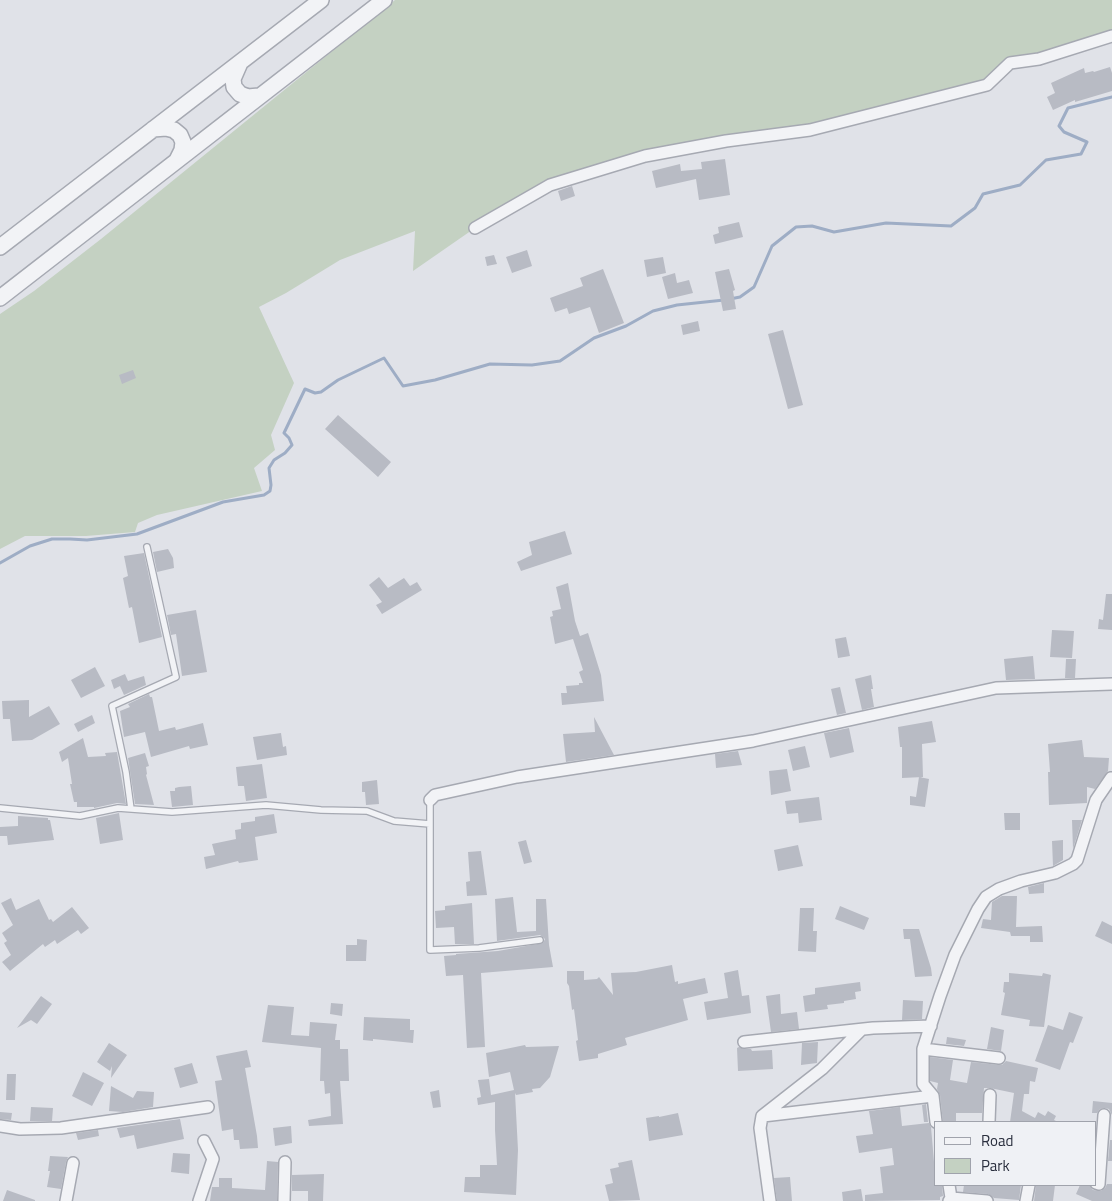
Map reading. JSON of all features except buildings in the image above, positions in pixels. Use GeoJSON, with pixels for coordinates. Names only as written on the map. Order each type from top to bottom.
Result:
{"type":"FeatureCollection","features":[{"type":"Feature","properties":{"kind":"street"},"geometry":{"type":"LineString","coordinates":[[0,247],[321,0]]}},
{"type":"Feature","properties":{"kind":"street"},"geometry":{"type":"LineString","coordinates":[[0,298],[384,0]]}},
{"type":"Feature","properties":{"kind":"street"},"geometry":{"type":"LineString","coordinates":[[475,228],[550,185],[645,156],[726,141],[810,130],[987,85],[1010,64],[1039,58],[1112,36]]}},
{"type":"Feature","properties":{"kind":"street"},"geometry":{"type":"LineString","coordinates":[[241,61],[233,79],[234,87],[240,94],[248,97],[259,96]]}},
{"type":"Feature","properties":{"kind":"street"},"geometry":{"type":"LineString","coordinates":[[154,129],[166,128],[174,130],[180,135],[183,142],[182,150],[177,160]]}},
{"type":"Feature","properties":{"kind":"street"},"geometry":{"type":"LineString","coordinates":[[430,800],[435,795],[517,777],[752,741],[996,688],[1112,684]]}},
{"type":"Feature","properties":{"kind":"street"},"geometry":{"type":"LineString","coordinates":[[936,1121],[933,1096],[923,1084],[923,1049],[955,955],[978,909],[986,897],[999,889],[1021,881],[1055,873],[1073,864],[1077,860],[1096,800],[1111,778]]}},
{"type":"Feature","properties":{"kind":"street"},"geometry":{"type":"LineString","coordinates":[[744,1042],[873,1028],[931,1026]]}},
{"type":"Feature","properties":{"kind":"street"},"geometry":{"type":"LineString","coordinates":[[770,1201],[760,1128],[762,1116],[822,1069],[861,1030]]}},
{"type":"Feature","properties":{"kind":"street"},"geometry":{"type":"LineString","coordinates":[[923,1049],[999,1058]]}},
{"type":"Feature","properties":{"kind":"street"},"geometry":{"type":"LineString","coordinates":[[989,1121],[990,1095]]}},
{"type":"Feature","properties":{"kind":"street"},"geometry":{"type":"LineString","coordinates":[[762,1116],[933,1096]]}},
{"type":"Feature","properties":{"kind":"street"},"geometry":{"type":"LineString","coordinates":[[0,1126],[20,1129],[61,1128],[208,1107]]}},
{"type":"Feature","properties":{"kind":"street"},"geometry":{"type":"LineString","coordinates":[[1097,1183],[1099,1184],[1104,1115]]}},
{"type":"Feature","properties":{"kind":"street"},"geometry":{"type":"LineString","coordinates":[[199,1201],[213,1159],[204,1141]]}},
{"type":"Feature","properties":{"kind":"street"},"geometry":{"type":"LineString","coordinates":[[284,1201],[286,1162]]}},
{"type":"Feature","properties":{"kind":"street"},"geometry":{"type":"LineString","coordinates":[[66,1201],[73,1164]]}},
{"type":"Feature","properties":{"kind":"street"},"geometry":{"type":"LineString","coordinates":[[949,1186],[950,1199],[988,1201]]}},
{"type":"Feature","properties":{"kind":"street"},"geometry":{"type":"LineString","coordinates":[[1026,1201],[1029,1186]]}},
{"type":"Feature","properties":{"kind":"lane"},"geometry":{"type":"LineString","coordinates":[[131,809],[126,772],[112,706],[176,677],[147,547]]}},
{"type":"Feature","properties":{"kind":"lane"},"geometry":{"type":"LineString","coordinates":[[430,800],[430,950],[479,948],[540,940]]}},
{"type":"Feature","properties":{"kind":"lane"},"geometry":{"type":"LineString","coordinates":[[0,808],[80,816],[118,808],[172,812],[266,805],[367,812],[394,821],[430,824]]}},
{"type":"Feature","properties":{"kind":"green space"},"geometry":{"type":"Polygon","coordinates":[[[395,0],[1112,0],[1112,36],[1010,63],[987,85],[810,130],[726,141],[550,185],[475,228],[413,271],[415,231],[340,260],[259,307],[294,383],[271,435],[275,450],[254,468],[262,491],[157,515],[138,523],[135,532],[86,536],[25,536],[0,549],[0,314],[34,291],[101,239],[395,0]]]}},
{"type":"Feature","properties":{"kind":"waterway"},"geometry":{"type":"LineString","coordinates":[[730,299],[740,297],[754,287],[772,246],[796,227],[812,226],[834,232],[886,223],[951,226],[975,208],[983,194],[1020,185],[1046,160],[1081,154],[1087,142],[1064,132],[1059,126],[1068,108],[1112,97]]}},
{"type":"Feature","properties":{"kind":"waterway"},"geometry":{"type":"LineString","coordinates":[[0,563],[30,546],[52,539],[87,540],[137,534],[223,502],[264,495],[270,491],[269,468],[274,460],[285,453],[292,445],[284,433],[305,389],[315,393],[321,392],[338,380],[384,358],[403,386],[435,380],[490,364],[532,365],[560,361],[594,338],[626,326],[653,311],[677,305],[724,300]]}}]}
